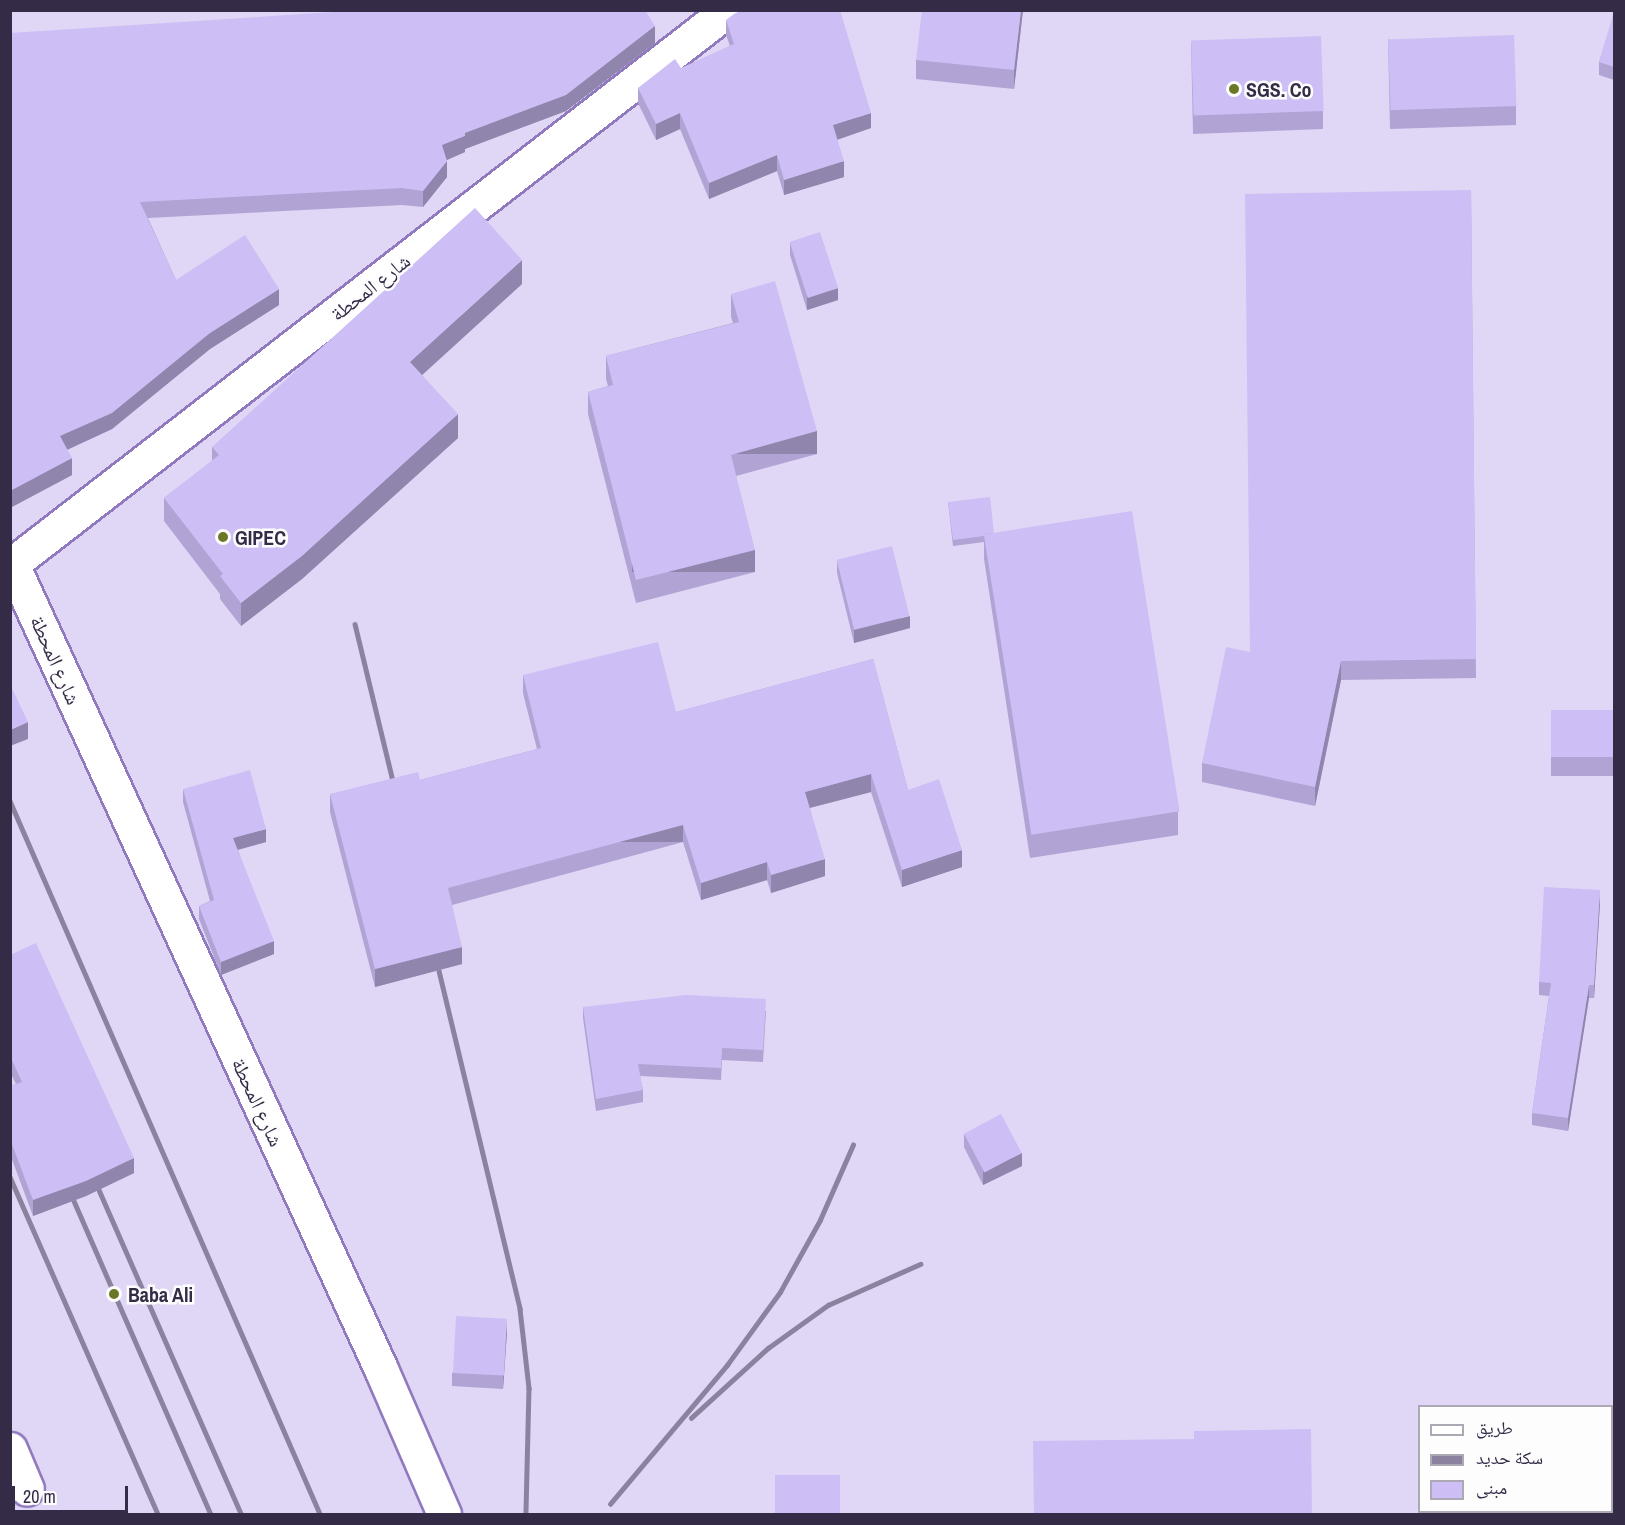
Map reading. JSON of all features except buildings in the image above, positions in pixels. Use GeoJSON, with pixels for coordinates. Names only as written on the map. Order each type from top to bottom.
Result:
{"type":"FeatureCollection","features":[{"type":"Feature","properties":{"kind":"street","name":"شارع المحطة"},"geometry":{"type":"LineString","coordinates":[[444,1515],[381,1369],[12,564],[728,10]]}},
{"type":"Feature","properties":{"kind":"street"},"geometry":{"type":"LineString","coordinates":[[10,1449],[27,1489]]}},
{"type":"Feature","properties":{"kind":"railway"},"geometry":{"type":"LineString","coordinates":[[355,624],[396,794]]}},
{"type":"Feature","properties":{"kind":"railway"},"geometry":{"type":"LineString","coordinates":[[10,801],[320,1514]]}},
{"type":"Feature","properties":{"kind":"railway"},"geometry":{"type":"LineString","coordinates":[[435,954],[520,1309],[529,1388],[526,1514]]}},
{"type":"Feature","properties":{"kind":"railway"},"geometry":{"type":"LineString","coordinates":[[610,1504],[727,1365],[780,1292],[820,1220],[853,1145]]}},
{"type":"Feature","properties":{"kind":"railway"},"geometry":{"type":"LineString","coordinates":[[92,1174],[241,1514]]}},
{"type":"Feature","properties":{"kind":"railway"},"geometry":{"type":"LineString","coordinates":[[10,1177],[158,1514]]}},
{"type":"Feature","properties":{"kind":"railway"},"geometry":{"type":"LineString","coordinates":[[67,1185],[211,1514]]}},
{"type":"Feature","properties":{"kind":"railway"},"geometry":{"type":"LineString","coordinates":[[691,1418],[768,1348],[828,1305],[920,1264]]}},
{"type":"Feature","properties":{"kind":"place","name":"SGS. Co"},"geometry":{"type":"Point","coordinates":[1234,89]}},
{"type":"Feature","properties":{"kind":"place","name":"GIPEC"},"geometry":{"type":"Point","coordinates":[223,537]}},
{"type":"Feature","properties":{"kind":"place","name":"Baba Ali"},"geometry":{"type":"Point","coordinates":[114,1294]}}]}
